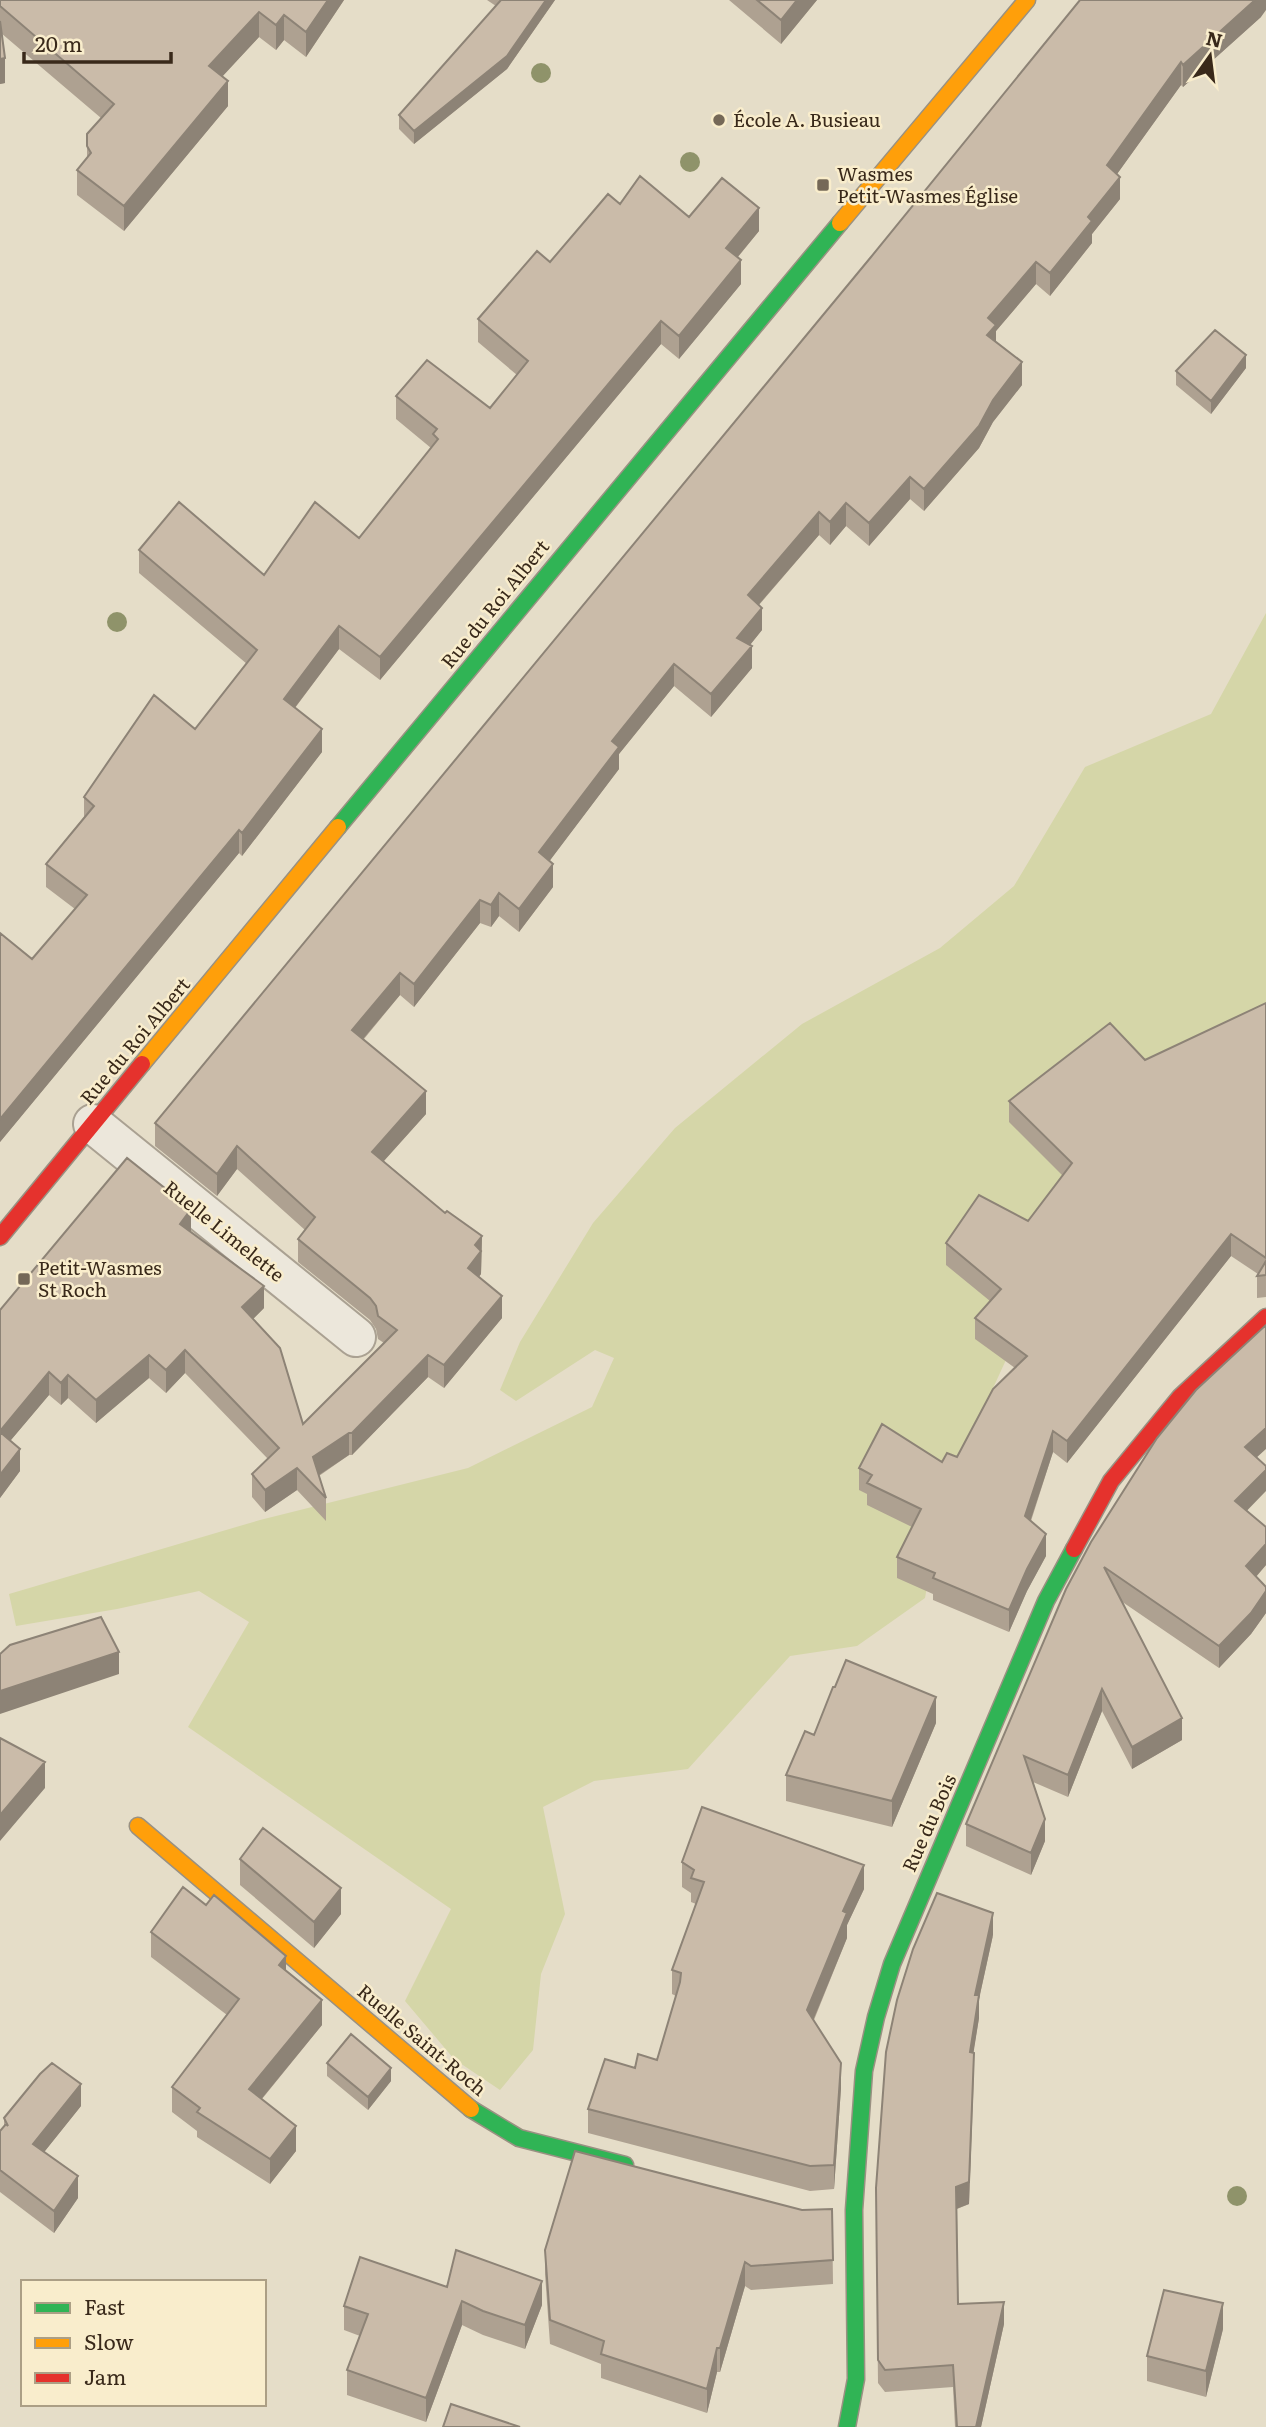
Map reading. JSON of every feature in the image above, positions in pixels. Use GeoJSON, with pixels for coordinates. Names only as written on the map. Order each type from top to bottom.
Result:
{"type":"FeatureCollection","features":[{"type":"Feature","properties":{"kind":"street","name":"Rue du Roi Albert"},"geometry":{"type":"LineString","coordinates":[[0,1237],[575,540],[1027,0]]}},
{"type":"Feature","properties":{"kind":"street","name":"Ruelle Limelette"},"geometry":{"type":"LineString","coordinates":[[93,1124],[356,1337]]}},
{"type":"Feature","properties":{"kind":"street","name":"Rue du Bois"},"geometry":{"type":"LineString","coordinates":[[847,2427],[856,2379],[848,2211],[864,2071],[892,1964],[1046,1601],[1111,1481],[1180,1397],[1266,1317]]}},
{"type":"Feature","properties":{"kind":"street","name":"Ruelle Saint-Roch"},"geometry":{"type":"LineString","coordinates":[[138,1825],[464,2105],[519,2138],[638,2168]]}},
{"type":"Feature","properties":{"kind":"green space"},"geometry":{"type":"Polygon","coordinates":[[[1266,613],[1266,1026],[1045,1275],[943,1497],[925,1598],[857,1646],[790,1656],[688,1769],[594,1781],[543,1807],[565,1914],[541,1974],[533,2050],[500,2090],[454,2059],[405,2001],[451,1909],[188,1727],[249,1622],[199,1591],[117,1609],[16,1626],[9,1594],[260,1520],[468,1468],[592,1407],[614,1358],[595,1350],[516,1401],[500,1390],[520,1342],[593,1223],[675,1128],[802,1024],[940,948],[1014,886],[1085,767],[1211,714],[1266,613]]]}},
{"type":"Feature","properties":{"kind":"building"},"geometry":{"type":"Polygon","coordinates":[[[0,0],[328,0],[306,32],[284,15],[276,25],[259,12],[209,66],[228,81],[124,206],[77,170],[91,153],[87,146],[87,134],[114,104],[0,6],[0,0]]]}},
{"type":"Feature","properties":{"kind":"building"},"geometry":{"type":"Polygon","coordinates":[[[501,0],[546,0],[507,56],[414,131],[399,115],[501,0]]]}},
{"type":"Feature","properties":{"kind":"building"},"geometry":{"type":"Polygon","coordinates":[[[757,0],[797,0],[781,20],[757,0]]]}},
{"type":"Feature","properties":{"kind":"building"},"geometry":{"type":"Polygon","coordinates":[[[1080,0],[1255,0],[1183,65],[1181,62],[1107,165],[1120,177],[1088,217],[1092,221],[1050,273],[1036,262],[988,318],[996,325],[987,335],[1022,362],[993,400],[979,426],[924,489],[910,477],[869,523],[846,503],[830,522],[819,512],[748,595],[762,608],[737,638],[752,646],[711,694],[674,664],[612,741],[619,747],[539,852],[553,864],[519,909],[499,893],[491,905],[480,900],[414,984],[400,973],[352,1030],[426,1091],[372,1152],[445,1213],[447,1211],[482,1236],[475,1245],[481,1251],[468,1268],[502,1296],[444,1365],[428,1355],[352,1433],[313,1457],[326,1498],[297,1468],[265,1490],[252,1474],[279,1448],[185,1350],[166,1370],[149,1355],[96,1400],[68,1375],[61,1383],[49,1372],[0,1431],[0,1310],[127,1158],[191,1209],[180,1224],[264,1286],[242,1307],[280,1348],[303,1424],[397,1330],[378,1316],[376,1306],[370,1298],[298,1239],[315,1217],[237,1146],[217,1174],[155,1123],[1080,0]]]}},
{"type":"Feature","properties":{"kind":"building"},"geometry":{"type":"Polygon","coordinates":[[[0,21],[5,58],[0,59],[0,21]]]}},
{"type":"Feature","properties":{"kind":"building"},"geometry":{"type":"Polygon","coordinates":[[[640,176],[689,217],[722,178],[759,208],[726,248],[741,260],[679,336],[661,321],[380,657],[339,626],[284,699],[322,729],[242,833],[239,830],[0,1119],[0,933],[32,959],[87,895],[46,864],[94,806],[84,797],[154,695],[195,729],[257,650],[139,550],[179,502],[264,575],[315,502],[359,538],[438,439],[433,434],[437,429],[396,396],[427,360],[490,408],[528,361],[478,319],[537,251],[550,262],[608,194],[620,204],[640,176]]]}},
{"type":"Feature","properties":{"kind":"building"},"geometry":{"type":"Polygon","coordinates":[[[1215,330],[1246,355],[1211,401],[1176,371],[1215,330]]]}},
{"type":"Feature","properties":{"kind":"building"},"geometry":{"type":"Polygon","coordinates":[[[1266,1003],[1266,1258],[1231,1234],[1067,1441],[1053,1431],[1025,1516],[1046,1534],[1009,1610],[933,1578],[935,1573],[897,1557],[921,1509],[867,1483],[872,1475],[859,1468],[882,1424],[942,1462],[947,1453],[957,1457],[993,1389],[1027,1356],[975,1318],[1001,1289],[946,1243],[979,1195],[1028,1221],[1072,1163],[1009,1101],[1110,1023],[1145,1060],[1266,1003]]]}},
{"type":"Feature","properties":{"kind":"building"},"geometry":{"type":"Polygon","coordinates":[[[1266,1261],[1266,1275],[1257,1276],[1266,1261]]]}},
{"type":"Feature","properties":{"kind":"building"},"geometry":{"type":"Polygon","coordinates":[[[1266,1325],[1266,1428],[1245,1447],[1266,1466],[1266,1470],[1235,1501],[1266,1527],[1266,1544],[1246,1566],[1266,1587],[1266,1591],[1251,1613],[1219,1646],[1104,1567],[1182,1718],[1132,1747],[1102,1689],[1068,1775],[1024,1756],[1045,1819],[1031,1853],[966,1824],[1066,1589],[1091,1542],[1157,1438],[1196,1390],[1266,1325]]]}},
{"type":"Feature","properties":{"kind":"building"},"geometry":{"type":"Polygon","coordinates":[[[0,1432],[20,1449],[0,1475],[0,1432]]]}},
{"type":"Feature","properties":{"kind":"building"},"geometry":{"type":"Polygon","coordinates":[[[101,1617],[119,1652],[0,1691],[0,1654],[10,1645],[101,1617]]]}},
{"type":"Feature","properties":{"kind":"building"},"geometry":{"type":"Polygon","coordinates":[[[846,1660],[936,1697],[892,1801],[786,1775],[805,1731],[814,1735],[846,1660]]]}},
{"type":"Feature","properties":{"kind":"building"},"geometry":{"type":"Polygon","coordinates":[[[0,1738],[45,1762],[0,1815],[0,1738]]]}},
{"type":"Feature","properties":{"kind":"building"},"geometry":{"type":"Polygon","coordinates":[[[702,1807],[864,1865],[843,1911],[847,1913],[807,2010],[841,2063],[834,2165],[810,2166],[588,2109],[605,2059],[635,2068],[638,2054],[657,2060],[680,1982],[681,1973],[672,1970],[704,1882],[691,1878],[694,1870],[682,1862],[702,1807]]]}},
{"type":"Feature","properties":{"kind":"building"},"geometry":{"type":"Polygon","coordinates":[[[263,1828],[341,1888],[314,1922],[240,1859],[263,1828]]]}},
{"type":"Feature","properties":{"kind":"building"},"geometry":{"type":"Polygon","coordinates":[[[183,1887],[206,1905],[214,1895],[286,1956],[279,1965],[322,2000],[249,2089],[296,2126],[270,2159],[197,2112],[200,2108],[172,2087],[239,1999],[151,1932],[183,1887]]]}},
{"type":"Feature","properties":{"kind":"building"},"geometry":{"type":"Polygon","coordinates":[[[937,1893],[993,1913],[975,1995],[979,1995],[970,2052],[974,2053],[969,2182],[956,2187],[958,2304],[1004,2302],[976,2427],[957,2427],[953,2365],[885,2370],[878,2360],[876,2188],[886,2052],[897,2000],[913,1949],[937,1893]]]}},
{"type":"Feature","properties":{"kind":"building"},"geometry":{"type":"Polygon","coordinates":[[[351,2034],[391,2068],[368,2097],[327,2063],[351,2034]]]}},
{"type":"Feature","properties":{"kind":"building"},"geometry":{"type":"Polygon","coordinates":[[[52,2063],[81,2084],[33,2144],[78,2176],[54,2211],[0,2170],[0,2131],[6,2124],[8,2126],[4,2118],[52,2063]]]}},
{"type":"Feature","properties":{"kind":"building"},"geometry":{"type":"Polygon","coordinates":[[[575,2151],[802,2210],[832,2209],[833,2260],[751,2266],[745,2262],[720,2348],[717,2348],[707,2389],[601,2354],[604,2341],[550,2320],[545,2250],[575,2151]]]}},
{"type":"Feature","properties":{"kind":"building"},"geometry":{"type":"Polygon","coordinates":[[[456,2250],[542,2281],[525,2325],[462,2301],[426,2398],[347,2370],[368,2314],[344,2306],[360,2257],[447,2287],[456,2250]]]}},
{"type":"Feature","properties":{"kind":"building"},"geometry":{"type":"Polygon","coordinates":[[[1164,2290],[1223,2303],[1206,2371],[1147,2356],[1164,2290]]]}},
{"type":"Feature","properties":{"kind":"building"},"geometry":{"type":"Polygon","coordinates":[[[451,2404],[520,2427],[443,2427],[451,2404]]]}},
{"type":"Feature","properties":{"kind":"traffic: fast"},"geometry":{"type":"LineString","coordinates":[[338,827],[840,223]]}},
{"type":"Feature","properties":{"kind":"traffic: fast"},"geometry":{"type":"LineString","coordinates":[[847,2427],[856,2379],[854,2210],[864,2071],[876,2017],[892,1964],[1046,1601],[1074,1549]]}},
{"type":"Feature","properties":{"kind":"traffic: fast"},"geometry":{"type":"LineString","coordinates":[[471,2109],[519,2138],[625,2165]]}},
{"type":"Feature","properties":{"kind":"traffic: slow"},"geometry":{"type":"LineString","coordinates":[[840,223],[1027,0]]}},
{"type":"Feature","properties":{"kind":"traffic: slow"},"geometry":{"type":"LineString","coordinates":[[142,1064],[338,827]]}},
{"type":"Feature","properties":{"kind":"traffic: slow"},"geometry":{"type":"LineString","coordinates":[[138,1826],[471,2109]]}},
{"type":"Feature","properties":{"kind":"traffic: jam"},"geometry":{"type":"LineString","coordinates":[[0,1237],[142,1064]]}},
{"type":"Feature","properties":{"kind":"traffic: jam"},"geometry":{"type":"LineString","coordinates":[[1074,1549],[1111,1481],[1180,1397],[1266,1317]]}},
{"type":"Feature","properties":{"kind":"place","name":"École A. Busieau"},"geometry":{"type":"Point","coordinates":[719,120]}},
{"type":"Feature","properties":{"kind":"place","name":"Wasmes Petit-Wasmes Église"},"geometry":{"type":"Point","coordinates":[823,185]}},
{"type":"Feature","properties":{"kind":"place","name":"Petit-Wasmes St Roch"},"geometry":{"type":"Point","coordinates":[24,1279]}}]}
